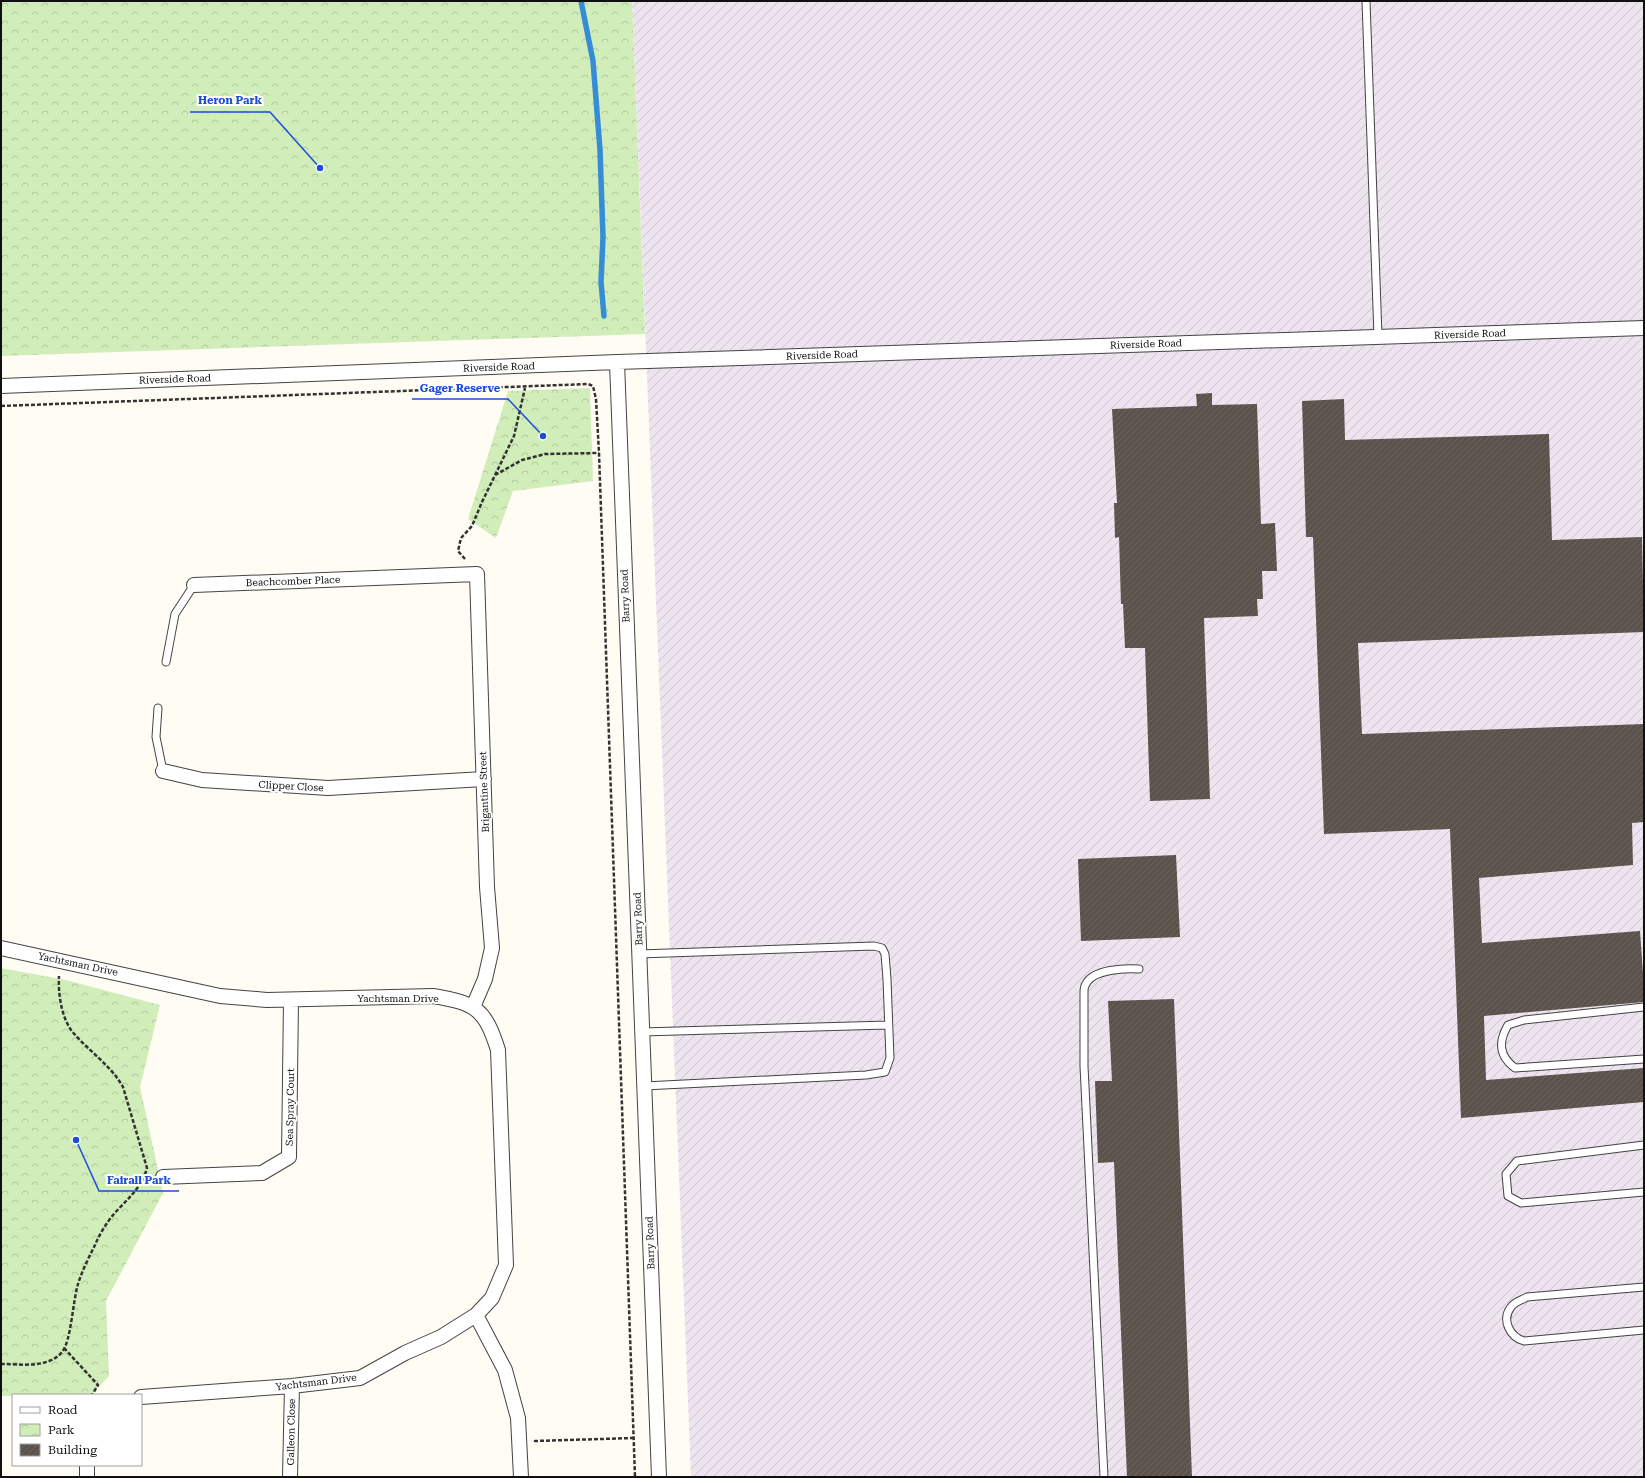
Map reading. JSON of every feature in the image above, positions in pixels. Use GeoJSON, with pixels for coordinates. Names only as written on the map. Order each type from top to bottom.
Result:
{"type":"FeatureCollection","features":[{"type":"Feature","properties":{"kind":"street","name":"Riverside Road"},"geometry":{"type":"LineString","coordinates":[[1,386],[617,362],[1644,328]]}},
{"type":"Feature","properties":{"kind":"street","name":"Barry Road"},"geometry":{"type":"LineString","coordinates":[[617,362],[659,1477]]}},
{"type":"Feature","properties":{"kind":"street","name":"Beachcomber Place"},"geometry":{"type":"LineString","coordinates":[[194,585],[477,574]]}},
{"type":"Feature","properties":{"kind":"street","name":"Brigantine Street"},"geometry":{"type":"LineString","coordinates":[[473,1007],[485,979],[492,948],[487,887],[477,574]]}},
{"type":"Feature","properties":{"kind":"street","name":"Clipper Close"},"geometry":{"type":"LineString","coordinates":[[163,771],[202,780],[328,788],[484,779]]}},
{"type":"Feature","properties":{"kind":"street","name":"Yachtsman Drive"},"geometry":{"type":"LineString","coordinates":[[1,948],[220,996],[291,1000],[433,996],[454,999],[473,1007],[490,1026],[498,1050],[506,1265],[492,1298],[476,1315],[441,1337],[405,1353],[360,1378],[292,1386],[142,1397]]}},
{"type":"Feature","properties":{"kind":"street","name":"Sea Spray Court"},"geometry":{"type":"LineString","coordinates":[[163,1177],[262,1173],[289,1157],[291,1000]]}},
{"type":"Feature","properties":{"kind":"street"},"geometry":{"type":"LineString","coordinates":[[476,1315],[505,1370],[518,1418],[521,1477]]}},
{"type":"Feature","properties":{"kind":"street","name":"Galleon Close"},"geometry":{"type":"LineString","coordinates":[[290,1477],[292,1386]]}},
{"type":"Feature","properties":{"kind":"street"},"geometry":{"type":"LineString","coordinates":[[87,1466],[88,1477]]}},
{"type":"Feature","properties":{"kind":"lane"},"geometry":{"type":"LineString","coordinates":[[1366,1],[1378,336]]}},
{"type":"Feature","properties":{"kind":"lane","name":"Beachcomber Place"},"geometry":{"type":"LineString","coordinates":[[166,662],[175,614],[194,585]]}},
{"type":"Feature","properties":{"kind":"lane","name":"Clipper Close"},"geometry":{"type":"LineString","coordinates":[[158,708],[156,737],[163,771]]}},
{"type":"Feature","properties":{"kind":"lane"},"geometry":{"type":"LineString","coordinates":[[639,954],[874,946],[882,948],[885,954],[890,1058],[885,1072],[866,1075],[644,1086]]}},
{"type":"Feature","properties":{"kind":"lane"},"geometry":{"type":"LineString","coordinates":[[1104,1477],[1084,1066],[1084,993],[1086,983],[1092,977],[1124,968],[1139,969]]}},
{"type":"Feature","properties":{"kind":"lane"},"geometry":{"type":"LineString","coordinates":[[1644,1007],[1524,1020],[1508,1026],[1502,1036],[1502,1053],[1507,1062],[1515,1068],[1644,1059]]}},
{"type":"Feature","properties":{"kind":"lane"},"geometry":{"type":"LineString","coordinates":[[642,1032],[888,1025]]}},
{"type":"Feature","properties":{"kind":"lane"},"geometry":{"type":"LineString","coordinates":[[1644,1145],[1517,1161],[1506,1174],[1508,1196],[1521,1203],[1644,1192]]}},
{"type":"Feature","properties":{"kind":"lane"},"geometry":{"type":"LineString","coordinates":[[1644,1287],[1527,1297],[1512,1305],[1508,1313],[1508,1327],[1516,1338],[1524,1341],[1644,1330]]}},
{"type":"Feature","properties":{"kind":"path"},"geometry":{"type":"LineString","coordinates":[[1,406],[525,388],[588,384],[593,386],[596,399],[599,453],[635,1477]]}},
{"type":"Feature","properties":{"kind":"path"},"geometry":{"type":"LineString","coordinates":[[477,574],[458,551],[461,538],[472,526],[494,475],[514,436],[525,388]]}},
{"type":"Feature","properties":{"kind":"path"},"geometry":{"type":"LineString","coordinates":[[494,475],[522,460],[545,454],[599,453]]}},
{"type":"Feature","properties":{"kind":"path"},"geometry":{"type":"LineString","coordinates":[[1,1364],[39,1364],[53,1359],[62,1352],[78,1284],[95,1244],[113,1215],[132,1197],[145,1177],[147,1168],[123,1087],[116,1076],[71,1029],[65,1016],[58,992],[60,960]]}},
{"type":"Feature","properties":{"kind":"path"},"geometry":{"type":"LineString","coordinates":[[64,1348],[98,1385],[93,1394]]}},
{"type":"Feature","properties":{"kind":"path"},"geometry":{"type":"LineString","coordinates":[[535,1441],[633,1438]]}},
{"type":"Feature","properties":{"kind":"shaded area"},"geometry":{"type":"Polygon","coordinates":[[[632,1],[1644,1],[1644,1477],[691,1477],[632,1]]]}},
{"type":"Feature","properties":{"kind":"green space"},"geometry":{"type":"Polygon","coordinates":[[[1,1],[632,1],[645,334],[1,356],[1,1]]]}},
{"type":"Feature","properties":{"kind":"green space"},"geometry":{"type":"Polygon","coordinates":[[[590,388],[593,481],[513,491],[496,538],[468,519],[508,391],[590,388]]]}},
{"type":"Feature","properties":{"kind":"green space"},"geometry":{"type":"Polygon","coordinates":[[[1,968],[66,980],[160,1005],[140,1087],[163,1193],[106,1301],[109,1376],[92,1394],[12,1394],[12,1396],[1,1396],[1,968]]]}},
{"type":"Feature","properties":{"kind":"building"},"geometry":{"type":"Polygon","coordinates":[[[1212,393],[1212,405],[1257,404],[1261,524],[1275,523],[1277,571],[1262,571],[1263,599],[1257,599],[1258,616],[1204,618],[1210,799],[1150,801],[1145,648],[1125,648],[1123,604],[1121,604],[1119,537],[1115,538],[1114,503],[1117,503],[1112,409],[1197,406],[1196,394],[1212,393]]]}},
{"type":"Feature","properties":{"kind":"building"},"geometry":{"type":"Polygon","coordinates":[[[1344,399],[1345,440],[1549,434],[1552,540],[1642,537],[1644,632],[1358,643],[1362,734],[1644,724],[1644,822],[1632,823],[1633,865],[1479,878],[1482,943],[1640,931],[1644,988],[1644,1002],[1484,1016],[1486,1080],[1644,1068],[1644,1102],[1461,1118],[1450,829],[1324,834],[1313,537],[1306,537],[1302,401],[1344,399]]]}},
{"type":"Feature","properties":{"kind":"building"},"geometry":{"type":"Polygon","coordinates":[[[1176,855],[1180,937],[1081,941],[1078,859],[1176,855]]]}},
{"type":"Feature","properties":{"kind":"building"},"geometry":{"type":"Polygon","coordinates":[[[1174,999],[1192,1477],[1127,1477],[1114,1162],[1098,1163],[1095,1081],[1112,1081],[1108,1001],[1174,999]]]}},
{"type":"Feature","properties":{"kind":"waterway"},"geometry":{"type":"LineString","coordinates":[[581,1],[593,61],[600,150],[603,237],[601,282],[604,316]]}},
{"type":"Feature","properties":{"kind":"place","name":"Heron Park"},"geometry":{"type":"Point","coordinates":[320,168]}},
{"type":"Feature","properties":{"kind":"place","name":"Gager Reserve"},"geometry":{"type":"Point","coordinates":[543,436]}},
{"type":"Feature","properties":{"kind":"place","name":"Fairall Park"},"geometry":{"type":"Point","coordinates":[76,1140]}}]}
